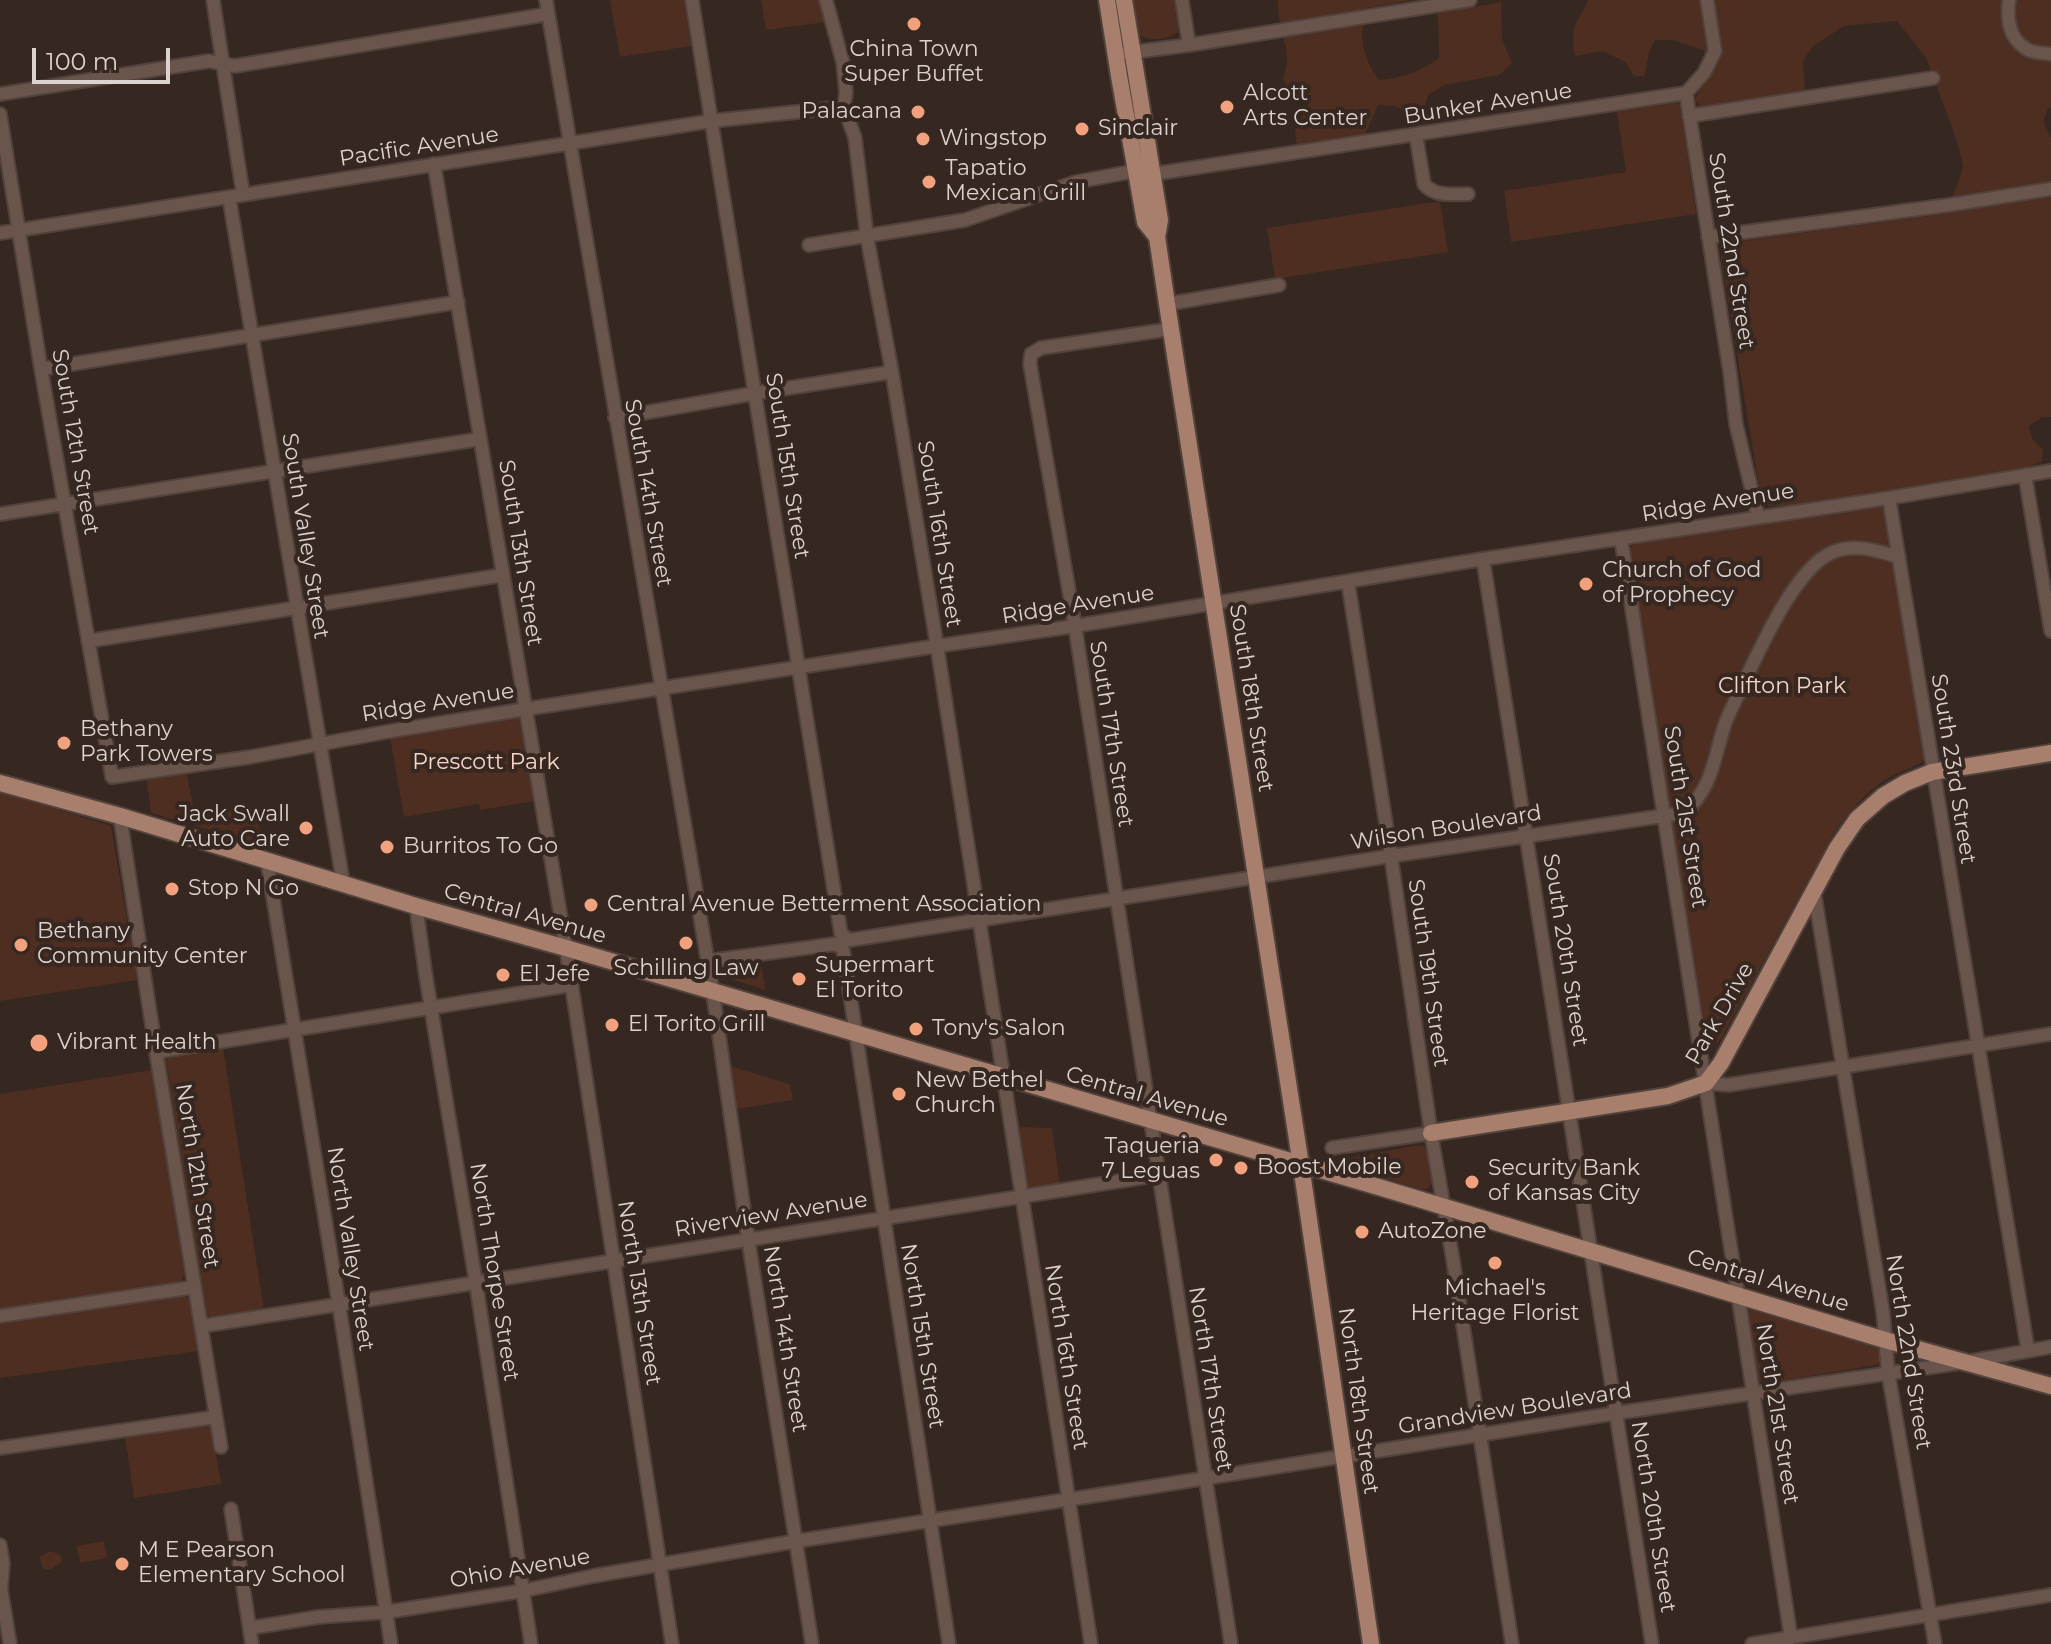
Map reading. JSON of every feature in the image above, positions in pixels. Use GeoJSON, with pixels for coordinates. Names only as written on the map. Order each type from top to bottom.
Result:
{"type":"FeatureCollection","features":[{"type":"Feature","properties":{"kind":"main road","name":"South 18th Street"},"geometry":{"type":"LineString","coordinates":[[1107,0],[1145,222],[1157,237]]}},
{"type":"Feature","properties":{"kind":"main road","name":"South 18th Street"},"geometry":{"type":"LineString","coordinates":[[1124,0],[1160,220],[1157,237],[1167,304],[1301,1165]]}},
{"type":"Feature","properties":{"kind":"main road","name":"Park Drive"},"geometry":{"type":"LineString","coordinates":[[1431,1133],[1668,1096],[1706,1083],[1721,1063],[1837,848],[1857,819],[1883,796],[1932,772],[2051,753]]}},
{"type":"Feature","properties":{"kind":"main road","name":"Central Avenue"},"geometry":{"type":"LineString","coordinates":[[0,783],[856,1033],[1885,1340],[2051,1386]]}},
{"type":"Feature","properties":{"kind":"main road","name":"North 18th Street"},"geometry":{"type":"LineString","coordinates":[[1301,1165],[1371,1644]]}},
{"type":"Feature","properties":{"kind":"street","name":"South Valley Street"},"geometry":{"type":"LineString","coordinates":[[213,0],[252,335],[343,882]]}},
{"type":"Feature","properties":{"kind":"street","name":"South 14th Street"},"geometry":{"type":"LineString","coordinates":[[546,0],[713,993]]}},
{"type":"Feature","properties":{"kind":"street","name":"South 15th Street"},"geometry":{"type":"LineString","coordinates":[[692,0],[856,1033]]}},
{"type":"Feature","properties":{"kind":"street","name":"South 16th Street"},"geometry":{"type":"LineString","coordinates":[[826,0],[843,63],[844,107],[855,138],[867,237],[937,646],[1003,1077]]}},
{"type":"Feature","properties":{"kind":"street"},"geometry":{"type":"LineString","coordinates":[[1182,0],[1189,45]]}},
{"type":"Feature","properties":{"kind":"street"},"geometry":{"type":"LineString","coordinates":[[1115,55],[1470,0]]}},
{"type":"Feature","properties":{"kind":"street"},"geometry":{"type":"LineString","coordinates":[[1686,93],[1704,73],[1715,51],[1707,0]]}},
{"type":"Feature","properties":{"kind":"street"},"geometry":{"type":"LineString","coordinates":[[2009,0],[2011,33],[2026,50],[2051,54]]}},
{"type":"Feature","properties":{"kind":"street"},"geometry":{"type":"LineString","coordinates":[[0,94],[209,61],[235,66],[548,14]]}},
{"type":"Feature","properties":{"kind":"street"},"geometry":{"type":"LineString","coordinates":[[1689,116],[1933,78]]}},
{"type":"Feature","properties":{"kind":"street","name":"South 22nd Street"},"geometry":{"type":"LineString","coordinates":[[1686,93],[1736,424],[1758,517]]}},
{"type":"Feature","properties":{"kind":"street","name":"Bunker Avenue"},"geometry":{"type":"LineString","coordinates":[[1153,174],[1686,93]]}},
{"type":"Feature","properties":{"kind":"street","name":"Pacific Avenue"},"geometry":{"type":"LineString","coordinates":[[0,233],[711,121],[844,107]]}},
{"type":"Feature","properties":{"kind":"street","name":"South 12th Street"},"geometry":{"type":"LineString","coordinates":[[0,114],[112,777]]}},
{"type":"Feature","properties":{"kind":"street"},"geometry":{"type":"LineString","coordinates":[[1416,135],[1424,184],[1429,190],[1468,194]]}},
{"type":"Feature","properties":{"kind":"street","name":"South 13th Street"},"geometry":{"type":"LineString","coordinates":[[434,164],[566,948]]}},
{"type":"Feature","properties":{"kind":"street"},"geometry":{"type":"LineString","coordinates":[[809,245],[965,220],[1076,182],[1135,171]]}},
{"type":"Feature","properties":{"kind":"street"},"geometry":{"type":"LineString","coordinates":[[1708,237],[2051,189]]}},
{"type":"Feature","properties":{"kind":"street"},"geometry":{"type":"LineString","coordinates":[[1167,304],[1279,285]]}},
{"type":"Feature","properties":{"kind":"street"},"geometry":{"type":"LineString","coordinates":[[41,369],[458,302]]}},
{"type":"Feature","properties":{"kind":"street","name":"South 17th Street"},"geometry":{"type":"LineString","coordinates":[[1151,1121],[1075,626],[1030,364],[1031,354],[1041,348],[1171,329]]}},
{"type":"Feature","properties":{"kind":"street"},"geometry":{"type":"LineString","coordinates":[[615,418],[892,372]]}},
{"type":"Feature","properties":{"kind":"street"},"geometry":{"type":"LineString","coordinates":[[0,514],[480,439]]}},
{"type":"Feature","properties":{"kind":"street","name":"Ridge Avenue"},"geometry":{"type":"LineString","coordinates":[[112,777],[250,757],[526,709],[1075,626],[2051,471]]}},
{"type":"Feature","properties":{"kind":"street"},"geometry":{"type":"LineString","coordinates":[[2025,475],[2051,631]]}},
{"type":"Feature","properties":{"kind":"street","name":"South 23rd Street"},"geometry":{"type":"LineString","coordinates":[[1889,498],[2028,1351]]}},
{"type":"Feature","properties":{"kind":"street","name":"South 21st Street"},"geometry":{"type":"LineString","coordinates":[[1621,538],[1709,1102]]}},
{"type":"Feature","properties":{"kind":"street","name":"Wilson Boulevard"},"geometry":{"type":"LineString","coordinates":[[708,961],[1683,813],[1694,804],[1708,783],[1725,724],[1776,615],[1813,565],[1831,553],[1850,548],[1864,548],[1899,557]]}},
{"type":"Feature","properties":{"kind":"street","name":"South 20th Street"},"geometry":{"type":"LineString","coordinates":[[1483,559],[1570,1111]]}},
{"type":"Feature","properties":{"kind":"street"},"geometry":{"type":"LineString","coordinates":[[88,641],[503,575]]}},
{"type":"Feature","properties":{"kind":"street","name":"South 19th Street"},"geometry":{"type":"LineString","coordinates":[[1348,582],[1512,1644]]}},
{"type":"Feature","properties":{"kind":"street","name":"North 12th Street"},"geometry":{"type":"LineString","coordinates":[[120,816],[221,1447]]}},
{"type":"Feature","properties":{"kind":"street","name":"North Valley Street"},"geometry":{"type":"LineString","coordinates":[[267,860],[391,1644]]}},
{"type":"Feature","properties":{"kind":"street"},"geometry":{"type":"LineString","coordinates":[[1814,891],[1843,1067]]}},
{"type":"Feature","properties":{"kind":"street","name":"North Thorpe Street"},"geometry":{"type":"LineString","coordinates":[[416,906],[531,1644]]}},
{"type":"Feature","properties":{"kind":"street","name":"North 13th Street"},"geometry":{"type":"LineString","coordinates":[[566,948],[672,1644]]}},
{"type":"Feature","properties":{"kind":"street"},"geometry":{"type":"LineString","coordinates":[[156,1052],[571,985]]}},
{"type":"Feature","properties":{"kind":"street","name":"North 14th Street"},"geometry":{"type":"LineString","coordinates":[[713,993],[812,1644]]}},
{"type":"Feature","properties":{"kind":"street","name":"North 15th Street"},"geometry":{"type":"LineString","coordinates":[[856,1033],[949,1644]]}},
{"type":"Feature","properties":{"kind":"street"},"geometry":{"type":"LineString","coordinates":[[1706,1083],[1728,1085],[2051,1034]]}},
{"type":"Feature","properties":{"kind":"street","name":"North 22nd Street"},"geometry":{"type":"LineString","coordinates":[[1843,1067],[1883,1312],[1888,1372],[1935,1644]]}},
{"type":"Feature","properties":{"kind":"street","name":"North 16th Street"},"geometry":{"type":"LineString","coordinates":[[1003,1077],[1091,1644]]}},
{"type":"Feature","properties":{"kind":"street","name":"North 21st Street"},"geometry":{"type":"LineString","coordinates":[[1709,1102],[1791,1638]]}},
{"type":"Feature","properties":{"kind":"street","name":"North 20th Street"},"geometry":{"type":"LineString","coordinates":[[1570,1111],[1652,1644]]}},
{"type":"Feature","properties":{"kind":"street","name":"North 17th Street"},"geometry":{"type":"LineString","coordinates":[[1151,1121],[1231,1644]]}},
{"type":"Feature","properties":{"kind":"street","name":"Park Drive"},"geometry":{"type":"LineString","coordinates":[[1332,1148],[1431,1133]]}},
{"type":"Feature","properties":{"kind":"street","name":"Riverview Avenue"},"geometry":{"type":"LineString","coordinates":[[202,1326],[1158,1175]]}},
{"type":"Feature","properties":{"kind":"street"},"geometry":{"type":"LineString","coordinates":[[0,1316],[195,1287]]}},
{"type":"Feature","properties":{"kind":"street","name":"Grandview Boulevard"},"geometry":{"type":"LineString","coordinates":[[797,1541],[2051,1347]]}},
{"type":"Feature","properties":{"kind":"street"},"geometry":{"type":"LineString","coordinates":[[0,1448],[216,1417]]}},
{"type":"Feature","properties":{"kind":"street"},"geometry":{"type":"LineString","coordinates":[[231,1509],[252,1644]]}},
{"type":"Feature","properties":{"kind":"street","name":"Ohio Avenue"},"geometry":{"type":"LineString","coordinates":[[250,1628],[318,1617],[386,1612],[522,1591],[797,1541]]}},
{"type":"Feature","properties":{"kind":"street"},"geometry":{"type":"LineString","coordinates":[[0,1545],[3,1563],[1,1589],[10,1644]]}},
{"type":"Feature","properties":{"kind":"street"},"geometry":{"type":"LineString","coordinates":[[1752,1644],[2051,1595]]}},
{"type":"Feature","properties":{"kind":"green space"},"geometry":{"type":"Polygon","coordinates":[[[610,0],[684,0],[691,46],[620,57],[610,0]]]}},
{"type":"Feature","properties":{"kind":"green space"},"geometry":{"type":"Polygon","coordinates":[[[761,0],[819,0],[826,22],[766,30],[761,0]]]}},
{"type":"Feature","properties":{"kind":"green space"},"geometry":{"type":"Polygon","coordinates":[[[1132,0],[1175,0],[1178,32],[1158,39],[1137,34],[1132,0]]]}},
{"type":"Feature","properties":{"kind":"green space"},"geometry":{"type":"Polygon","coordinates":[[[1278,0],[1412,0],[1367,8],[1363,45],[1379,80],[1410,74],[1439,58],[1438,13],[1501,2],[1502,38],[1512,64],[1499,75],[1444,85],[1428,95],[1424,111],[1411,115],[1395,106],[1378,105],[1364,137],[1297,147],[1295,131],[1310,101],[1304,91],[1289,89],[1283,79],[1287,59],[1278,0]]]}},
{"type":"Feature","properties":{"kind":"green space"},"geometry":{"type":"Polygon","coordinates":[[[1588,0],[2051,0],[2051,107],[2043,121],[2051,138],[2051,417],[2042,417],[2029,426],[2032,438],[2043,450],[2042,461],[2025,469],[1796,505],[1769,506],[1761,498],[1721,257],[1724,247],[1736,242],[1944,214],[1963,166],[1957,141],[1926,58],[1897,21],[1844,26],[1813,46],[1803,61],[1805,92],[1701,107],[1695,100],[1713,73],[1703,50],[1673,40],[1655,40],[1644,76],[1634,76],[1625,62],[1603,51],[1575,56],[1574,31],[1588,0]]]}},
{"type":"Feature","properties":{"kind":"green space"},"geometry":{"type":"Polygon","coordinates":[[[1675,103],[1680,105],[1696,214],[1511,242],[1504,191],[1626,172],[1617,112],[1675,103]]]}},
{"type":"Feature","properties":{"kind":"green space"},"geometry":{"type":"Polygon","coordinates":[[[1440,201],[1448,252],[1275,279],[1267,228],[1440,201]]]}},
{"type":"Feature","properties":{"kind":"green space","name":"Clifton Park"},"geometry":{"type":"Polygon","coordinates":[[[1878,504],[1885,509],[1924,760],[1881,783],[1865,795],[1845,818],[1722,1037],[1718,1043],[1708,1045],[1705,1042],[1629,551],[1634,543],[1878,504]]]}},
{"type":"Feature","properties":{"kind":"green space","name":"Prescott Park"},"geometry":{"type":"Polygon","coordinates":[[[522,717],[535,801],[480,810],[479,804],[404,817],[390,737],[522,717]]]}},
{"type":"Feature","properties":{"kind":"green space"},"geometry":{"type":"Polygon","coordinates":[[[186,770],[194,809],[256,811],[262,845],[151,813],[146,776],[186,770]]]}},
{"type":"Feature","properties":{"kind":"green space"},"geometry":{"type":"Polygon","coordinates":[[[0,792],[111,826],[137,980],[0,1001],[0,792]]]}},
{"type":"Feature","properties":{"kind":"green space"},"geometry":{"type":"Polygon","coordinates":[[[761,963],[765,990],[727,975],[726,969],[761,963]]]}},
{"type":"Feature","properties":{"kind":"green space"},"geometry":{"type":"Polygon","coordinates":[[[223,1048],[264,1310],[212,1318],[207,1314],[166,1060],[223,1048]]]}},
{"type":"Feature","properties":{"kind":"green space"},"geometry":{"type":"Polygon","coordinates":[[[730,1066],[790,1085],[793,1100],[737,1109],[730,1066]]]}},
{"type":"Feature","properties":{"kind":"green space"},"geometry":{"type":"Polygon","coordinates":[[[152,1070],[183,1278],[179,1284],[0,1311],[0,1094],[152,1070]]]}},
{"type":"Feature","properties":{"kind":"green space"},"geometry":{"type":"Polygon","coordinates":[[[1016,1127],[1052,1128],[1060,1184],[1025,1186],[1016,1127]]]}},
{"type":"Feature","properties":{"kind":"green space"},"geometry":{"type":"Polygon","coordinates":[[[1418,1145],[1427,1150],[1432,1181],[1425,1189],[1345,1166],[1341,1162],[1344,1159],[1418,1145]]]}},
{"type":"Feature","properties":{"kind":"green space"},"geometry":{"type":"Polygon","coordinates":[[[183,1296],[190,1302],[199,1351],[0,1378],[0,1321],[183,1296]]]}},
{"type":"Feature","properties":{"kind":"green space"},"geometry":{"type":"Polygon","coordinates":[[[1752,1310],[1877,1346],[1881,1349],[1881,1361],[1871,1366],[1761,1382],[1756,1372],[1747,1314],[1752,1310]]]}},
{"type":"Feature","properties":{"kind":"green space"},"geometry":{"type":"Polygon","coordinates":[[[209,1424],[221,1484],[134,1498],[125,1436],[209,1424]]]}},
{"type":"Feature","properties":{"kind":"green space"},"geometry":{"type":"Polygon","coordinates":[[[104,1541],[107,1558],[80,1563],[77,1546],[104,1541]]]}},
{"type":"Feature","properties":{"kind":"green space"},"geometry":{"type":"Polygon","coordinates":[[[50,1551],[60,1556],[62,1562],[51,1569],[44,1569],[40,1557],[50,1551]]]}},
{"type":"Feature","properties":{"kind":"place","name":"China Town Super Buffet"},"geometry":{"type":"Point","coordinates":[914,24]}},
{"type":"Feature","properties":{"kind":"place","name":"Alcott Arts Center"},"geometry":{"type":"Point","coordinates":[1227,107]}},
{"type":"Feature","properties":{"kind":"place","name":"Palacana"},"geometry":{"type":"Point","coordinates":[918,112]}},
{"type":"Feature","properties":{"kind":"place","name":"Sinclair"},"geometry":{"type":"Point","coordinates":[1082,129]}},
{"type":"Feature","properties":{"kind":"place","name":"Wingstop"},"geometry":{"type":"Point","coordinates":[923,139]}},
{"type":"Feature","properties":{"kind":"place","name":"Tapatio Mexican Grill"},"geometry":{"type":"Point","coordinates":[929,182]}},
{"type":"Feature","properties":{"kind":"place","name":"Church of God of Prophecy"},"geometry":{"type":"Point","coordinates":[1586,584]}},
{"type":"Feature","properties":{"kind":"place","name":"Bethany Park Towers"},"geometry":{"type":"Point","coordinates":[64,743]}},
{"type":"Feature","properties":{"kind":"place","name":"Jack Swall Auto Care"},"geometry":{"type":"Point","coordinates":[306,828]}},
{"type":"Feature","properties":{"kind":"place","name":"Burritos To Go"},"geometry":{"type":"Point","coordinates":[387,847]}},
{"type":"Feature","properties":{"kind":"place","name":"Stop N Go"},"geometry":{"type":"Point","coordinates":[172,889]}},
{"type":"Feature","properties":{"kind":"place","name":"Central Avenue Betterment Association"},"geometry":{"type":"Point","coordinates":[591,905]}},
{"type":"Feature","properties":{"kind":"place","name":"Schilling Law"},"geometry":{"type":"Point","coordinates":[686,943]}},
{"type":"Feature","properties":{"kind":"place","name":"Bethany Community Center"},"geometry":{"type":"Point","coordinates":[21,945]}},
{"type":"Feature","properties":{"kind":"place","name":"El Jefe"},"geometry":{"type":"Point","coordinates":[503,975]}},
{"type":"Feature","properties":{"kind":"place","name":"Supermart El Torito"},"geometry":{"type":"Point","coordinates":[799,979]}},
{"type":"Feature","properties":{"kind":"place","name":"El Torito Grill"},"geometry":{"type":"Point","coordinates":[612,1025]}},
{"type":"Feature","properties":{"kind":"place","name":"Tony's Salon"},"geometry":{"type":"Point","coordinates":[916,1029]}},
{"type":"Feature","properties":{"kind":"place","name":"Vibrant Health"},"geometry":{"type":"Point","coordinates":[39,1043]}},
{"type":"Feature","properties":{"kind":"place","name":"New Bethel Church"},"geometry":{"type":"Point","coordinates":[899,1094]}},
{"type":"Feature","properties":{"kind":"place","name":"Taqueria 7 Leguas"},"geometry":{"type":"Point","coordinates":[1216,1160]}},
{"type":"Feature","properties":{"kind":"place","name":"Boost Mobile"},"geometry":{"type":"Point","coordinates":[1241,1168]}},
{"type":"Feature","properties":{"kind":"place","name":"Security Bank of Kansas City"},"geometry":{"type":"Point","coordinates":[1472,1182]}},
{"type":"Feature","properties":{"kind":"place","name":"AutoZone"},"geometry":{"type":"Point","coordinates":[1362,1232]}},
{"type":"Feature","properties":{"kind":"place","name":"Michael's Heritage Florist"},"geometry":{"type":"Point","coordinates":[1495,1263]}},
{"type":"Feature","properties":{"kind":"place","name":"M E Pearson Elementary School"},"geometry":{"type":"Point","coordinates":[122,1564]}}]}
